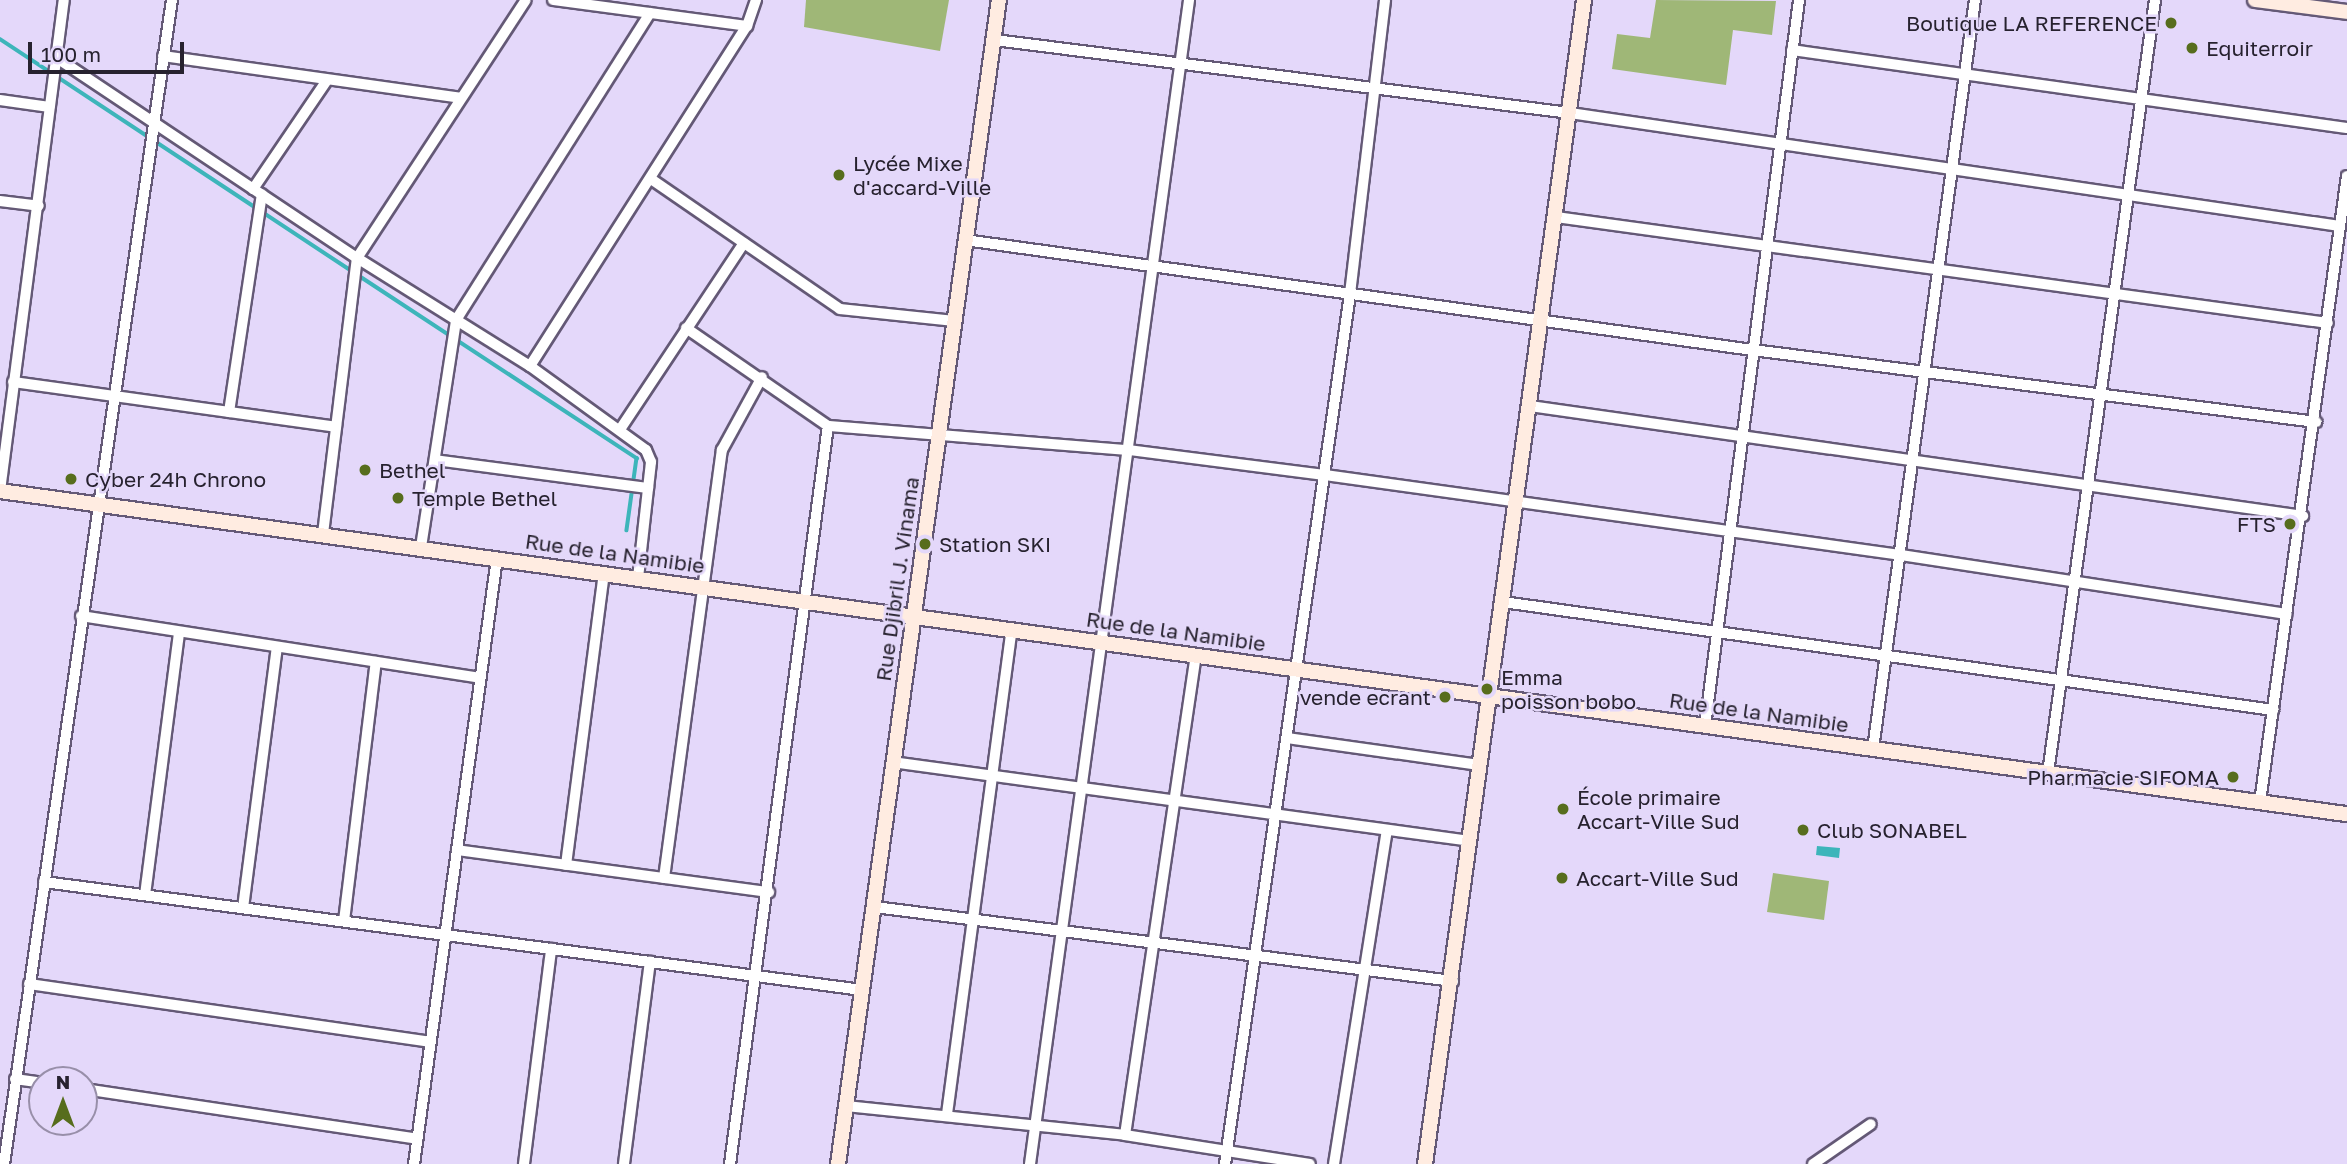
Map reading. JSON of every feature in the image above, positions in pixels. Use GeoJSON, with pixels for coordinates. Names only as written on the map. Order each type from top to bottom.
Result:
{"type":"FeatureCollection","features":[{"type":"Feature","properties":{"kind":"street"},"geometry":{"type":"LineString","coordinates":[[0,491],[64,0]]}},
{"type":"Feature","properties":{"kind":"street"},"geometry":{"type":"LineString","coordinates":[[4,1164],[97,503],[172,0]]}},
{"type":"Feature","properties":{"kind":"street"},"geometry":{"type":"LineString","coordinates":[[323,534],[357,258],[526,0]]}},
{"type":"Feature","properties":{"kind":"street"},"geometry":{"type":"LineString","coordinates":[[553,0],[747,26]]}},
{"type":"Feature","properties":{"kind":"street"},"geometry":{"type":"LineString","coordinates":[[530,366],[747,26],[756,0]]}},
{"type":"Feature","properties":{"kind":"street","name":"Rue Djibril J. Vinama"},"geometry":{"type":"LineString","coordinates":[[838,1164],[999,0]]}},
{"type":"Feature","properties":{"kind":"street"},"geometry":{"type":"LineString","coordinates":[[1030,1164],[1064,931],[1189,0]]}},
{"type":"Feature","properties":{"kind":"street"},"geometry":{"type":"LineString","coordinates":[[1225,1164],[1258,956],[1350,294],[1385,0]]}},
{"type":"Feature","properties":{"kind":"street"},"geometry":{"type":"LineString","coordinates":[[1425,1164],[1453,981],[1479,765],[1584,0]]}},
{"type":"Feature","properties":{"kind":"street"},"geometry":{"type":"LineString","coordinates":[[1705,726],[1798,0]]}},
{"type":"Feature","properties":{"kind":"street"},"geometry":{"type":"LineString","coordinates":[[1872,749],[1901,555],[1923,370],[1975,0]]}},
{"type":"Feature","properties":{"kind":"street"},"geometry":{"type":"LineString","coordinates":[[2048,773],[2077,581],[2113,293],[2155,0]]}},
{"type":"Feature","properties":{"kind":"street"},"geometry":{"type":"LineString","coordinates":[[2255,0],[2347,12]]}},
{"type":"Feature","properties":{"kind":"street"},"geometry":{"type":"LineString","coordinates":[[421,547],[456,320],[650,13]]}},
{"type":"Feature","properties":{"kind":"street"},"geometry":{"type":"LineString","coordinates":[[995,40],[1375,91],[1570,113],[2340,226]]}},
{"type":"Feature","properties":{"kind":"street"},"geometry":{"type":"LineString","coordinates":[[1792,50],[2347,128]]}},
{"type":"Feature","properties":{"kind":"street"},"geometry":{"type":"LineString","coordinates":[[163,56],[460,98]]}},
{"type":"Feature","properties":{"kind":"street"},"geometry":{"type":"LineString","coordinates":[[57,58],[153,125],[357,258],[530,366],[621,428],[649,456],[638,578]]}},
{"type":"Feature","properties":{"kind":"street"},"geometry":{"type":"LineString","coordinates":[[229,412],[257,192],[327,80]]}},
{"type":"Feature","properties":{"kind":"street"},"geometry":{"type":"LineString","coordinates":[[0,100],[50,107]]}},
{"type":"Feature","properties":{"kind":"street"},"geometry":{"type":"LineString","coordinates":[[2260,802],[2303,516],[2347,176]]}},
{"type":"Feature","properties":{"kind":"street"},"geometry":{"type":"LineString","coordinates":[[651,179],[840,309],[954,321]]}},
{"type":"Feature","properties":{"kind":"street"},"geometry":{"type":"LineString","coordinates":[[0,201],[39,205]]}},
{"type":"Feature","properties":{"kind":"street"},"geometry":{"type":"LineString","coordinates":[[1556,217],[2328,323]]}},
{"type":"Feature","properties":{"kind":"street"},"geometry":{"type":"LineString","coordinates":[[965,240],[1154,269],[1753,350],[2101,392],[2316,422]]}},
{"type":"Feature","properties":{"kind":"street"},"geometry":{"type":"LineString","coordinates":[[621,428],[744,243]]}},
{"type":"Feature","properties":{"kind":"street"},"geometry":{"type":"LineString","coordinates":[[686,328],[762,377],[828,426],[938,432],[1129,450],[1325,475],[1901,555],[2287,614]]}},
{"type":"Feature","properties":{"kind":"street"},"geometry":{"type":"LineString","coordinates":[[664,878],[723,450],[762,377]]}},
{"type":"Feature","properties":{"kind":"street"},"geometry":{"type":"LineString","coordinates":[[13,382],[336,427]]}},
{"type":"Feature","properties":{"kind":"street"},"geometry":{"type":"LineString","coordinates":[[1530,406],[2303,516]]}},
{"type":"Feature","properties":{"kind":"street"},"geometry":{"type":"LineString","coordinates":[[730,1164],[759,976],[828,426]]}},
{"type":"Feature","properties":{"kind":"street"},"geometry":{"type":"LineString","coordinates":[[435,460],[648,488]]}},
{"type":"Feature","properties":{"kind":"street","name":"Rue de la Namibie"},"geometry":{"type":"LineString","coordinates":[[0,491],[2347,814]]}},
{"type":"Feature","properties":{"kind":"street"},"geometry":{"type":"LineString","coordinates":[[414,1164],[496,558]]}},
{"type":"Feature","properties":{"kind":"street"},"geometry":{"type":"LineString","coordinates":[[566,865],[604,574]]}},
{"type":"Feature","properties":{"kind":"street"},"geometry":{"type":"LineString","coordinates":[[1503,602],[2273,710]]}},
{"type":"Feature","properties":{"kind":"street"},"geometry":{"type":"LineString","coordinates":[[81,616],[480,678]]}},
{"type":"Feature","properties":{"kind":"street"},"geometry":{"type":"LineString","coordinates":[[947,1114],[976,920],[1012,629]]}},
{"type":"Feature","properties":{"kind":"street"},"geometry":{"type":"LineString","coordinates":[[145,895],[179,632]]}},
{"type":"Feature","properties":{"kind":"street"},"geometry":{"type":"LineString","coordinates":[[243,908],[277,647]]}},
{"type":"Feature","properties":{"kind":"street"},"geometry":{"type":"LineString","coordinates":[[1125,1135],[1155,943],[1172,800],[1196,655]]}},
{"type":"Feature","properties":{"kind":"street"},"geometry":{"type":"LineString","coordinates":[[344,921],[376,662]]}},
{"type":"Feature","properties":{"kind":"street"},"geometry":{"type":"LineString","coordinates":[[1287,738],[1479,765]]}},
{"type":"Feature","properties":{"kind":"street"},"geometry":{"type":"LineString","coordinates":[[892,762],[1470,841]]}},
{"type":"Feature","properties":{"kind":"street"},"geometry":{"type":"LineString","coordinates":[[1334,1164],[1387,830]]}},
{"type":"Feature","properties":{"kind":"street"},"geometry":{"type":"LineString","coordinates":[[457,850],[769,892]]}},
{"type":"Feature","properties":{"kind":"street"},"geometry":{"type":"LineString","coordinates":[[44,882],[862,990]]}},
{"type":"Feature","properties":{"kind":"street"},"geometry":{"type":"LineString","coordinates":[[875,907],[1453,981]]}},
{"type":"Feature","properties":{"kind":"street"},"geometry":{"type":"LineString","coordinates":[[524,1164],[551,949]]}},
{"type":"Feature","properties":{"kind":"street"},"geometry":{"type":"LineString","coordinates":[[624,1164],[650,962]]}},
{"type":"Feature","properties":{"kind":"street"},"geometry":{"type":"LineString","coordinates":[[29,984],[430,1042]]}},
{"type":"Feature","properties":{"kind":"street"},"geometry":{"type":"LineString","coordinates":[[15,1079],[28,1081]]}},
{"type":"Feature","properties":{"kind":"street"},"geometry":{"type":"LineString","coordinates":[[98,1092],[417,1139]]}},
{"type":"Feature","properties":{"kind":"street"},"geometry":{"type":"LineString","coordinates":[[846,1106],[947,1114],[1125,1135],[1310,1164]]}},
{"type":"Feature","properties":{"kind":"street"},"geometry":{"type":"LineString","coordinates":[[1813,1164],[1871,1124]]}},
{"type":"Feature","properties":{"kind":"shaded area"},"geometry":{"type":"Polygon","coordinates":[[[806,0],[949,0],[940,51],[804,27],[806,0]]]}},
{"type":"Feature","properties":{"kind":"shaded area"},"geometry":{"type":"Polygon","coordinates":[[[1656,0],[1776,1],[1772,35],[1733,30],[1726,85],[1612,69],[1617,34],[1650,38],[1656,0]]]}},
{"type":"Feature","properties":{"kind":"shaded area"},"geometry":{"type":"Polygon","coordinates":[[[1817,846],[1840,848],[1839,858],[1816,855],[1817,846]]]}},
{"type":"Feature","properties":{"kind":"shaded area"},"geometry":{"type":"Polygon","coordinates":[[[1773,873],[1829,881],[1824,920],[1767,912],[1773,873]]]}},
{"type":"Feature","properties":{"kind":"waterway"},"geometry":{"type":"LineString","coordinates":[[0,39],[352,271]]}},
{"type":"Feature","properties":{"kind":"waterway"},"geometry":{"type":"LineString","coordinates":[[358,275],[637,458],[627,530]]}},
{"type":"Feature","properties":{"kind":"place","name":"Boutique LA REFERENCE"},"geometry":{"type":"Point","coordinates":[2171,23]}},
{"type":"Feature","properties":{"kind":"place","name":"Equiterroir"},"geometry":{"type":"Point","coordinates":[2192,48]}},
{"type":"Feature","properties":{"kind":"place","name":"Lycée Mixe d'accard-Ville"},"geometry":{"type":"Point","coordinates":[839,175]}},
{"type":"Feature","properties":{"kind":"place","name":"Bethel"},"geometry":{"type":"Point","coordinates":[365,470]}},
{"type":"Feature","properties":{"kind":"place","name":"Cyber 24h Chrono"},"geometry":{"type":"Point","coordinates":[71,479]}},
{"type":"Feature","properties":{"kind":"place","name":"Temple Bethel"},"geometry":{"type":"Point","coordinates":[398,498]}},
{"type":"Feature","properties":{"kind":"place","name":"FTS"},"geometry":{"type":"Point","coordinates":[2290,524]}},
{"type":"Feature","properties":{"kind":"place","name":"Station SKI"},"geometry":{"type":"Point","coordinates":[925,544]}},
{"type":"Feature","properties":{"kind":"place","name":"Emma poisson bobo"},"geometry":{"type":"Point","coordinates":[1487,689]}},
{"type":"Feature","properties":{"kind":"place","name":"vende ecrant"},"geometry":{"type":"Point","coordinates":[1445,697]}},
{"type":"Feature","properties":{"kind":"place","name":"Pharmacie SIFOMA"},"geometry":{"type":"Point","coordinates":[2233,777]}},
{"type":"Feature","properties":{"kind":"place","name":"École primaire Accart-Ville Sud"},"geometry":{"type":"Point","coordinates":[1563,809]}},
{"type":"Feature","properties":{"kind":"place","name":"Club SONABEL"},"geometry":{"type":"Point","coordinates":[1803,830]}},
{"type":"Feature","properties":{"kind":"place","name":"Accart-Ville Sud"},"geometry":{"type":"Point","coordinates":[1562,878]}}]}
